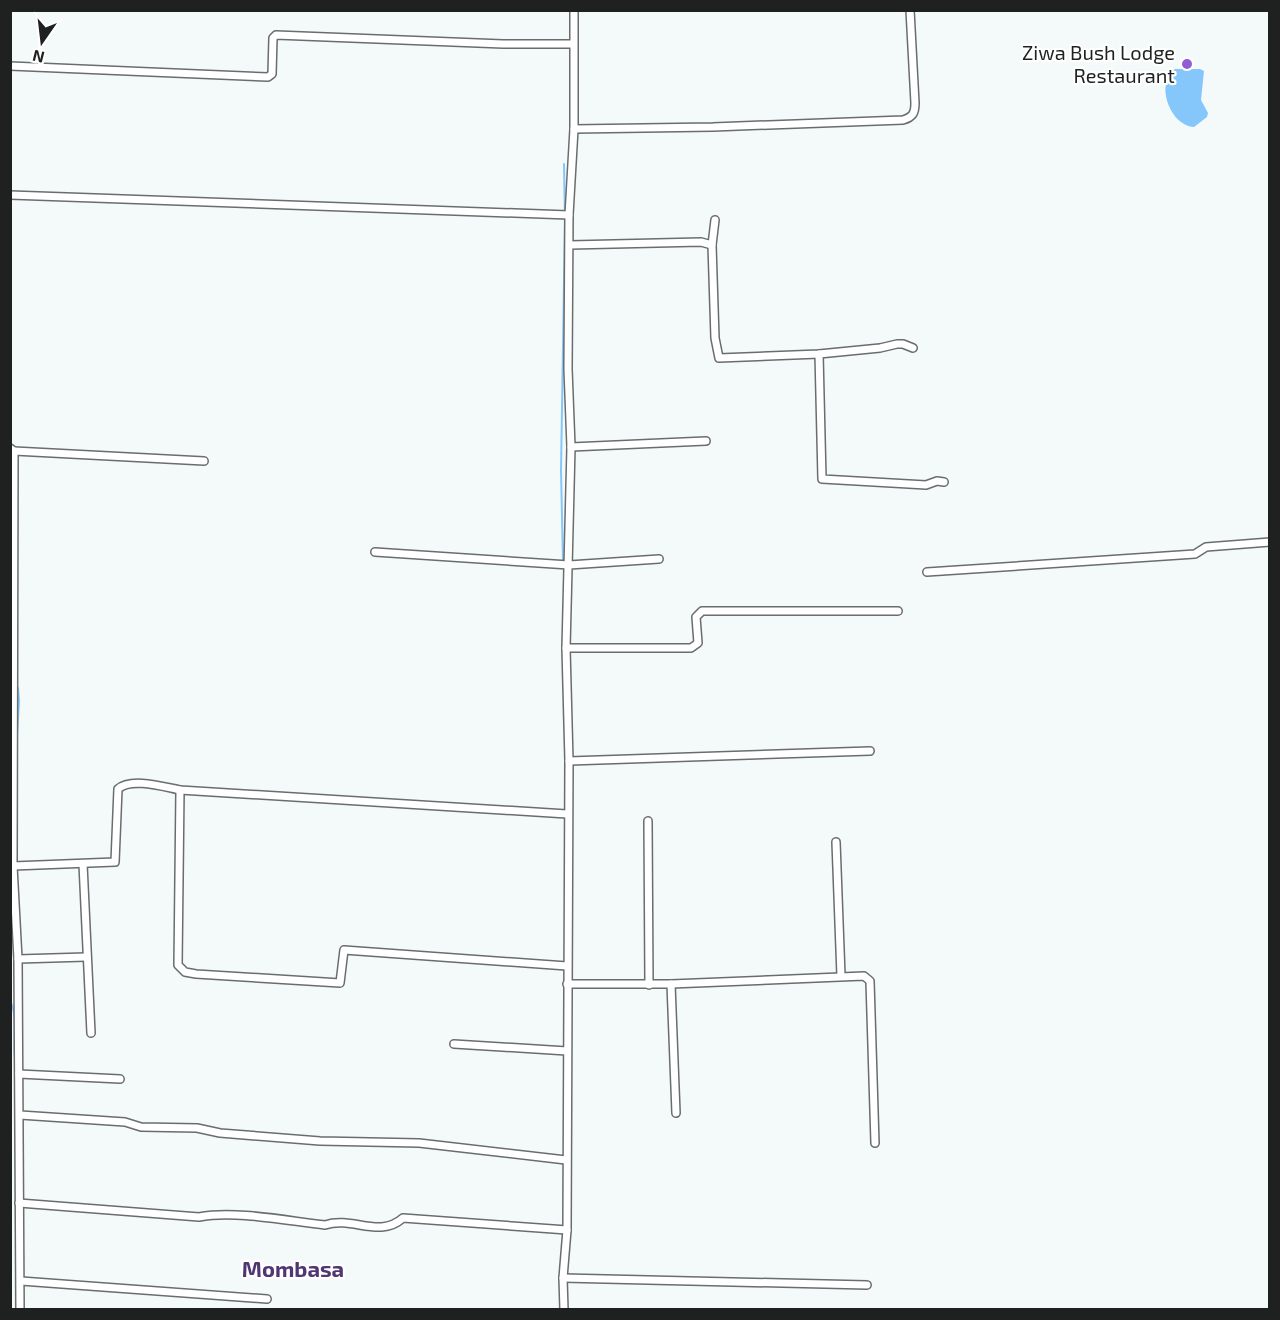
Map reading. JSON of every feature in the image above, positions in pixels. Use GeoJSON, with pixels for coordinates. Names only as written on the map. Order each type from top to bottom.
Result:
{"type":"FeatureCollection","features":[{"type":"Feature","properties":{"kind":"street"},"geometry":{"type":"LineString","coordinates":[[564,1310],[563,1278],[567,1230],[568,761],[566,648],[571,447],[568,369],[569,215],[574,129],[574,10]]}},
{"type":"Feature","properties":{"kind":"street"},"geometry":{"type":"LineString","coordinates":[[574,129],[713,127],[910,118],[915,112],[910,10]]}},
{"type":"Feature","properties":{"kind":"street"},"geometry":{"type":"LineString","coordinates":[[10,66],[268,77],[272,74],[273,38],[276,35],[503,44],[573,44]]}},
{"type":"Feature","properties":{"kind":"street"},"geometry":{"type":"LineString","coordinates":[[10,195],[569,215]]}},
{"type":"Feature","properties":{"kind":"street"},"geometry":{"type":"LineString","coordinates":[[715,220],[712,245],[716,347],[719,358],[819,354],[880,348],[897,344],[913,348]]}},
{"type":"Feature","properties":{"kind":"street"},"geometry":{"type":"LineString","coordinates":[[570,245],[701,242],[712,245]]}},
{"type":"Feature","properties":{"kind":"street"},"geometry":{"type":"LineString","coordinates":[[819,354],[822,478],[926,485],[937,481],[944,482]]}},
{"type":"Feature","properties":{"kind":"street"},"geometry":{"type":"LineString","coordinates":[[571,447],[706,441]]}},
{"type":"Feature","properties":{"kind":"street"},"geometry":{"type":"LineString","coordinates":[[20,1310],[20,1115],[14,996],[18,959],[12,707],[12,449],[204,461]]}},
{"type":"Feature","properties":{"kind":"street"},"geometry":{"type":"LineString","coordinates":[[927,572],[1195,554],[1206,547],[1269,542]]}},
{"type":"Feature","properties":{"kind":"street"},"geometry":{"type":"LineString","coordinates":[[375,552],[569,565],[659,559]]}},
{"type":"Feature","properties":{"kind":"street"},"geometry":{"type":"LineString","coordinates":[[566,648],[691,648],[698,643],[696,617],[702,611],[897,611]]}},
{"type":"Feature","properties":{"kind":"street"},"geometry":{"type":"LineString","coordinates":[[568,761],[870,751]]}},
{"type":"Feature","properties":{"kind":"street"},"geometry":{"type":"LineString","coordinates":[[14,866],[115,862],[117,858],[118,789],[122,785],[132,783],[180,790],[567,814]]}},
{"type":"Feature","properties":{"kind":"street"},"geometry":{"type":"LineString","coordinates":[[180,790],[178,965],[185,972],[340,983],[344,950],[567,966]]}},
{"type":"Feature","properties":{"kind":"street"},"geometry":{"type":"LineString","coordinates":[[648,821],[649,985]]}},
{"type":"Feature","properties":{"kind":"street"},"geometry":{"type":"LineString","coordinates":[[836,842],[841,976]]}},
{"type":"Feature","properties":{"kind":"street"},"geometry":{"type":"LineString","coordinates":[[83,864],[91,1033]]}},
{"type":"Feature","properties":{"kind":"street"},"geometry":{"type":"LineString","coordinates":[[18,959],[86,957]]}},
{"type":"Feature","properties":{"kind":"street"},"geometry":{"type":"LineString","coordinates":[[567,984],[649,985],[859,975],[870,981],[875,1143]]}},
{"type":"Feature","properties":{"kind":"street"},"geometry":{"type":"LineString","coordinates":[[671,984],[676,1113]]}},
{"type":"Feature","properties":{"kind":"street"},"geometry":{"type":"LineString","coordinates":[[454,1044],[567,1052]]}},
{"type":"Feature","properties":{"kind":"street"},"geometry":{"type":"LineString","coordinates":[[19,1074],[120,1079]]}},
{"type":"Feature","properties":{"kind":"street"},"geometry":{"type":"LineString","coordinates":[[20,1115],[124,1122],[141,1127],[197,1128],[320,1141],[419,1143],[566,1160]]}},
{"type":"Feature","properties":{"kind":"street"},"geometry":{"type":"LineString","coordinates":[[19,1203],[199,1217],[212,1215],[259,1217],[325,1225],[336,1222],[382,1228],[394,1225],[403,1218],[567,1230]]}},
{"type":"Feature","properties":{"kind":"street"},"geometry":{"type":"LineString","coordinates":[[563,1278],[867,1285]]}},
{"type":"Feature","properties":{"kind":"street"},"geometry":{"type":"LineString","coordinates":[[21,1281],[267,1299]]}},
{"type":"Feature","properties":{"kind":"water"},"geometry":{"type":"Polygon","coordinates":[[[1175,69],[1204,71],[1201,100],[1208,113],[1207,117],[1194,127],[1178,119],[1168,102],[1166,83],[1169,75],[1175,69]]]}},
{"type":"Feature","properties":{"kind":"waterway"},"geometry":{"type":"LineString","coordinates":[[563,561],[561,471],[564,164]]}},
{"type":"Feature","properties":{"kind":"waterway"},"geometry":{"type":"LineString","coordinates":[[567,494],[568,443]]}},
{"type":"Feature","properties":{"kind":"waterway"},"geometry":{"type":"LineString","coordinates":[[16,874],[18,688]]}},
{"type":"Feature","properties":{"kind":"waterway"},"geometry":{"type":"LineString","coordinates":[[13,927],[15,991]]}},
{"type":"Feature","properties":{"kind":"waterway"},"geometry":{"type":"LineString","coordinates":[[10,1002],[15,1019],[15,1057]]}},
{"type":"Feature","properties":{"kind":"waterway"},"geometry":{"type":"LineString","coordinates":[[15,1065],[16,1108]]}},
{"type":"Feature","properties":{"kind":"place","name":"Ziwa Bush Lodge Restaurant"},"geometry":{"type":"Point","coordinates":[1187,64]}},
{"type":"Feature","properties":{"kind":"district","name":"Mombasa"},"geometry":{"type":"Point","coordinates":[293,1268]}}]}
